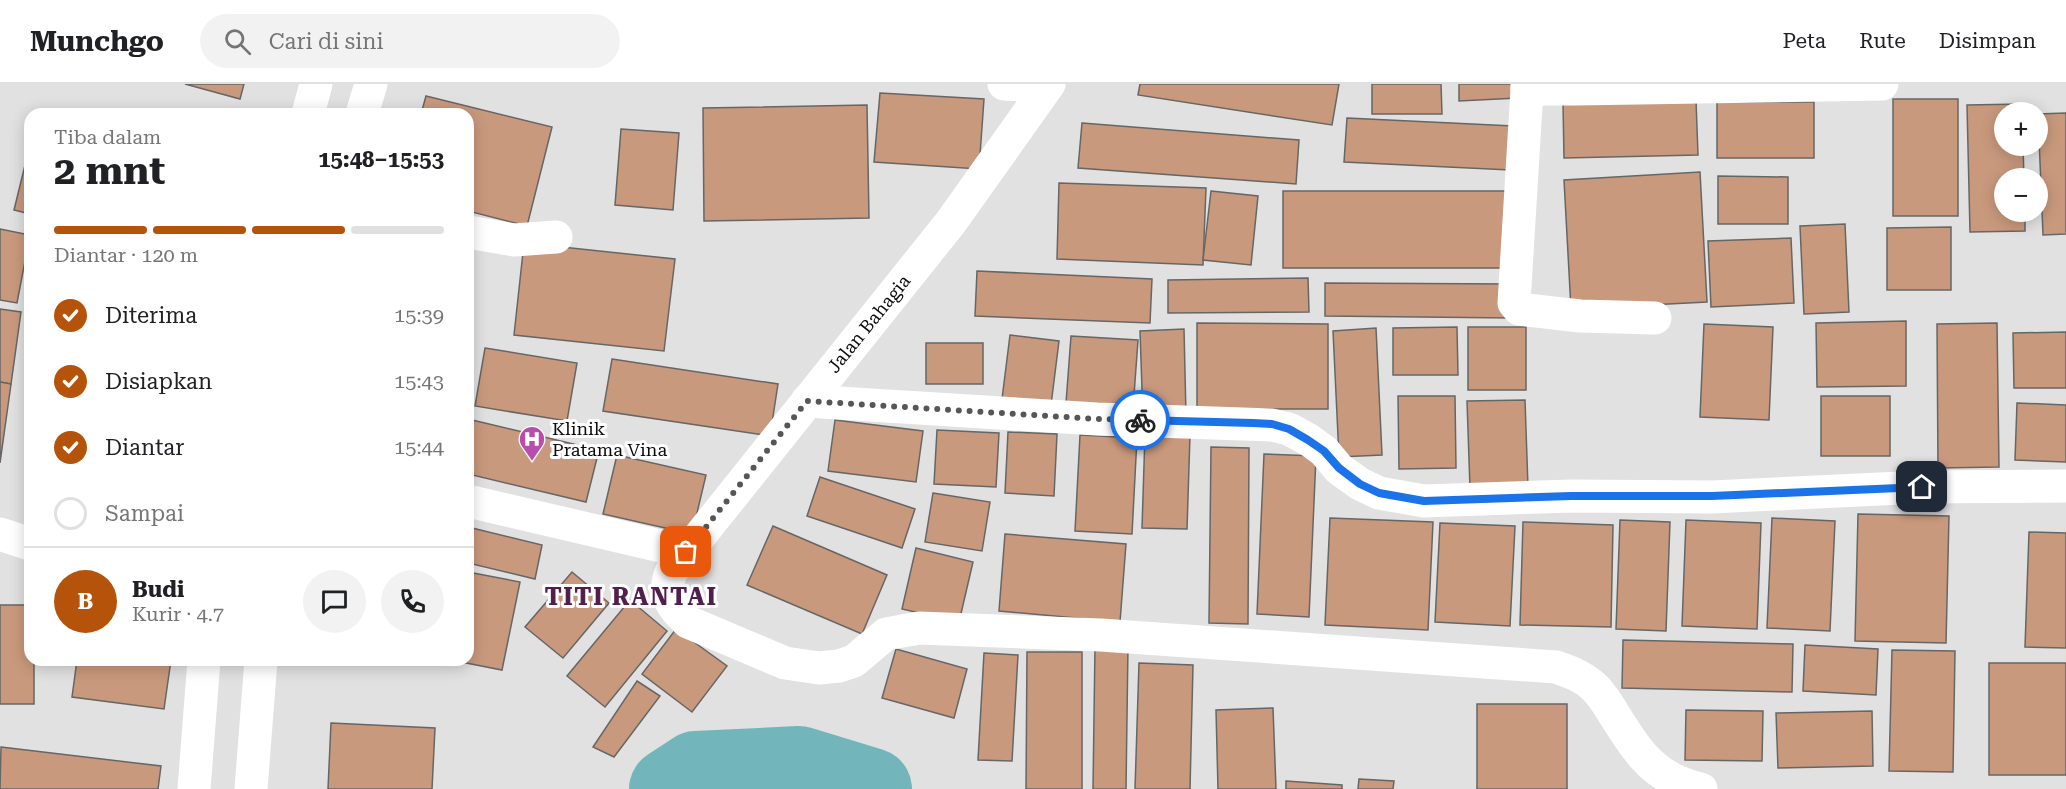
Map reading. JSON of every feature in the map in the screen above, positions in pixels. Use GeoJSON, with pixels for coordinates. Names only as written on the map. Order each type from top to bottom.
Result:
{"type":"FeatureCollection","features":[{"type":"Feature","properties":{"kind":"street"},"geometry":{"type":"LineString","coordinates":[[310,108],[316,84]]}},
{"type":"Feature","properties":{"kind":"street"},"geometry":{"type":"LineString","coordinates":[[364,108],[371,84]]}},
{"type":"Feature","properties":{"kind":"street"},"geometry":{"type":"LineString","coordinates":[[1004,84],[1048,85]]}},
{"type":"Feature","properties":{"kind":"street"},"geometry":{"type":"LineString","coordinates":[[1655,318],[1580,316],[1520,309],[1514,303],[1527,86],[1576,90],[1882,84]]}},
{"type":"Feature","properties":{"kind":"street","name":"Jalan Bahagia"},"geometry":{"type":"LineString","coordinates":[[1048,85],[951,222],[671,572],[666,589],[672,605],[679,613],[688,622],[785,663],[801,666],[830,667],[854,661],[886,634],[919,628],[1101,635],[1556,667],[1580,675],[1595,687],[1647,762],[1664,776],[1684,785],[1701,789]]}},
{"type":"Feature","properties":{"kind":"street"},"geometry":{"type":"LineString","coordinates":[[474,233],[514,240],[556,237]]}},
{"type":"Feature","properties":{"kind":"street"},"geometry":{"type":"LineString","coordinates":[[807,401],[1097,419],[1272,424],[1289,429],[1308,440],[1324,451],[1339,468],[1360,484],[1379,493],[1424,501],[1571,496],[1712,496],[1922,487],[2066,486]]}},
{"type":"Feature","properties":{"kind":"street"},"geometry":{"type":"LineString","coordinates":[[474,502],[686,552]]}},
{"type":"Feature","properties":{"kind":"street"},"geometry":{"type":"LineString","coordinates":[[0,534],[24,542]]}},
{"type":"Feature","properties":{"kind":"street"},"geometry":{"type":"LineString","coordinates":[[194,789],[204,666]]}},
{"type":"Feature","properties":{"kind":"street"},"geometry":{"type":"LineString","coordinates":[[251,789],[261,666]]}},
{"type":"Feature","properties":{"kind":"building"},"geometry":{"type":"Polygon","coordinates":[[[185,84],[244,84],[240,99],[185,84]]]}},
{"type":"Feature","properties":{"kind":"building"},"geometry":{"type":"Polygon","coordinates":[[[1140,84],[1339,84],[1332,125],[1138,95],[1140,84]]]}},
{"type":"Feature","properties":{"kind":"building"},"geometry":{"type":"Polygon","coordinates":[[[1372,84],[1441,84],[1442,114],[1372,114],[1372,84]]]}},
{"type":"Feature","properties":{"kind":"building"},"geometry":{"type":"Polygon","coordinates":[[[1459,84],[1518,84],[1518,98],[1459,101],[1459,84]]]}},
{"type":"Feature","properties":{"kind":"building"},"geometry":{"type":"Polygon","coordinates":[[[880,93],[984,99],[979,169],[874,162],[880,93]]]}},
{"type":"Feature","properties":{"kind":"building"},"geometry":{"type":"Polygon","coordinates":[[[426,96],[552,127],[527,226],[474,213],[474,108],[423,108],[426,96]]]}},
{"type":"Feature","properties":{"kind":"building"},"geometry":{"type":"Polygon","coordinates":[[[1893,99],[1958,99],[1958,216],[1893,216],[1893,99]]]}},
{"type":"Feature","properties":{"kind":"building"},"geometry":{"type":"Polygon","coordinates":[[[1696,100],[1698,155],[1564,158],[1563,103],[1696,100]]]}},
{"type":"Feature","properties":{"kind":"building"},"geometry":{"type":"Polygon","coordinates":[[[1717,102],[1814,102],[1814,158],[1717,158],[1717,102]]]}},
{"type":"Feature","properties":{"kind":"building"},"geometry":{"type":"Polygon","coordinates":[[[867,105],[869,218],[704,221],[703,108],[867,105]]]}},
{"type":"Feature","properties":{"kind":"building"},"geometry":{"type":"Polygon","coordinates":[[[1967,105],[1994,105],[1994,156],[2023,156],[2024,168],[1994,168],[1994,222],[2025,222],[2025,231],[1970,232],[1967,105]]]}},
{"type":"Feature","properties":{"kind":"building"},"geometry":{"type":"Polygon","coordinates":[[[2066,113],[2066,234],[2043,235],[2042,222],[2048,222],[2048,168],[2040,168],[2040,156],[2048,156],[2048,114],[2066,113]]]}},
{"type":"Feature","properties":{"kind":"building"},"geometry":{"type":"Polygon","coordinates":[[[1347,118],[1513,126],[1510,170],[1344,162],[1347,118]]]}},
{"type":"Feature","properties":{"kind":"building"},"geometry":{"type":"Polygon","coordinates":[[[1082,123],[1299,140],[1296,184],[1078,168],[1082,123]]]}},
{"type":"Feature","properties":{"kind":"building"},"geometry":{"type":"Polygon","coordinates":[[[621,129],[679,133],[673,210],[615,205],[621,129]]]}},
{"type":"Feature","properties":{"kind":"building"},"geometry":{"type":"Polygon","coordinates":[[[24,169],[24,212],[14,210],[24,169]]]}},
{"type":"Feature","properties":{"kind":"building"},"geometry":{"type":"Polygon","coordinates":[[[1700,172],[1707,302],[1571,309],[1564,180],[1700,172]]]}},
{"type":"Feature","properties":{"kind":"building"},"geometry":{"type":"Polygon","coordinates":[[[1718,176],[1788,177],[1788,224],[1718,224],[1718,176]]]}},
{"type":"Feature","properties":{"kind":"building"},"geometry":{"type":"Polygon","coordinates":[[[1059,183],[1206,188],[1203,265],[1057,259],[1059,183]]]}},
{"type":"Feature","properties":{"kind":"building"},"geometry":{"type":"Polygon","coordinates":[[[1211,191],[1258,196],[1251,265],[1203,260],[1211,191]]]}},
{"type":"Feature","properties":{"kind":"building"},"geometry":{"type":"Polygon","coordinates":[[[1283,191],[1514,191],[1514,268],[1283,268],[1283,191]]]}},
{"type":"Feature","properties":{"kind":"building"},"geometry":{"type":"Polygon","coordinates":[[[1845,224],[1849,312],[1804,314],[1800,226],[1845,224]]]}},
{"type":"Feature","properties":{"kind":"building"},"geometry":{"type":"Polygon","coordinates":[[[1951,227],[1951,290],[1887,290],[1887,228],[1951,227]]]}},
{"type":"Feature","properties":{"kind":"building"},"geometry":{"type":"Polygon","coordinates":[[[0,229],[24,234],[24,266],[17,303],[0,300],[0,229]]]}},
{"type":"Feature","properties":{"kind":"building"},"geometry":{"type":"Polygon","coordinates":[[[1791,238],[1794,303],[1711,307],[1708,241],[1791,238]]]}},
{"type":"Feature","properties":{"kind":"building"},"geometry":{"type":"Polygon","coordinates":[[[524,243],[675,259],[664,351],[514,335],[524,243]]]}},
{"type":"Feature","properties":{"kind":"building"},"geometry":{"type":"Polygon","coordinates":[[[977,271],[1152,279],[1150,323],[975,316],[977,271]]]}},
{"type":"Feature","properties":{"kind":"building"},"geometry":{"type":"Polygon","coordinates":[[[1308,278],[1309,312],[1168,313],[1168,280],[1308,278]]]}},
{"type":"Feature","properties":{"kind":"building"},"geometry":{"type":"Polygon","coordinates":[[[1325,283],[1513,284],[1513,318],[1325,316],[1325,283]]]}},
{"type":"Feature","properties":{"kind":"building"},"geometry":{"type":"Polygon","coordinates":[[[0,309],[21,312],[11,384],[0,382],[0,309]]]}},
{"type":"Feature","properties":{"kind":"building"},"geometry":{"type":"Polygon","coordinates":[[[1906,321],[1906,386],[1817,387],[1816,323],[1906,321]]]}},
{"type":"Feature","properties":{"kind":"building"},"geometry":{"type":"Polygon","coordinates":[[[1197,323],[1328,324],[1328,409],[1197,409],[1197,323]]]}},
{"type":"Feature","properties":{"kind":"building"},"geometry":{"type":"Polygon","coordinates":[[[1997,323],[1999,467],[1938,468],[1937,324],[1997,323]]]}},
{"type":"Feature","properties":{"kind":"building"},"geometry":{"type":"Polygon","coordinates":[[[1704,324],[1773,327],[1769,420],[1700,417],[1704,324]]]}},
{"type":"Feature","properties":{"kind":"building"},"geometry":{"type":"Polygon","coordinates":[[[1457,327],[1458,375],[1393,375],[1393,328],[1457,327]]]}},
{"type":"Feature","properties":{"kind":"building"},"geometry":{"type":"Polygon","coordinates":[[[1468,327],[1526,327],[1526,390],[1468,390],[1468,327]]]}},
{"type":"Feature","properties":{"kind":"building"},"geometry":{"type":"Polygon","coordinates":[[[1376,328],[1382,455],[1339,457],[1333,331],[1376,328]]]}},
{"type":"Feature","properties":{"kind":"building"},"geometry":{"type":"Polygon","coordinates":[[[1184,329],[1186,416],[1143,418],[1140,331],[1184,329]]]}},
{"type":"Feature","properties":{"kind":"building"},"geometry":{"type":"Polygon","coordinates":[[[2066,332],[2066,388],[2014,388],[2013,333],[2066,332]]]}},
{"type":"Feature","properties":{"kind":"building"},"geometry":{"type":"Polygon","coordinates":[[[1010,335],[1059,341],[1051,405],[1002,399],[1010,335]]]}},
{"type":"Feature","properties":{"kind":"building"},"geometry":{"type":"Polygon","coordinates":[[[1071,336],[1138,340],[1133,409],[1066,403],[1071,336]]]}},
{"type":"Feature","properties":{"kind":"building"},"geometry":{"type":"Polygon","coordinates":[[[926,343],[983,343],[983,384],[926,384],[926,343]]]}},
{"type":"Feature","properties":{"kind":"building"},"geometry":{"type":"Polygon","coordinates":[[[485,348],[577,363],[567,421],[475,406],[485,348]]]}},
{"type":"Feature","properties":{"kind":"building"},"geometry":{"type":"Polygon","coordinates":[[[612,359],[778,384],[770,436],[603,411],[612,359]]]}},
{"type":"Feature","properties":{"kind":"building"},"geometry":{"type":"Polygon","coordinates":[[[0,382],[11,384],[0,463],[0,382]]]}},
{"type":"Feature","properties":{"kind":"building"},"geometry":{"type":"Polygon","coordinates":[[[1398,396],[1455,396],[1456,468],[1399,469],[1398,396]]]}},
{"type":"Feature","properties":{"kind":"building"},"geometry":{"type":"Polygon","coordinates":[[[1821,396],[1890,396],[1890,456],[1821,456],[1821,396]]]}},
{"type":"Feature","properties":{"kind":"building"},"geometry":{"type":"Polygon","coordinates":[[[1525,400],[1528,487],[1470,488],[1467,401],[1525,400]]]}},
{"type":"Feature","properties":{"kind":"building"},"geometry":{"type":"Polygon","coordinates":[[[2017,403],[2066,405],[2066,462],[2015,460],[2017,403]]]}},
{"type":"Feature","properties":{"kind":"building","name":"Klinik Pratama Vina"},"geometry":{"type":"Polygon","coordinates":[[[474,420],[599,450],[586,502],[474,475],[474,420]]]}},
{"type":"Feature","properties":{"kind":"building"},"geometry":{"type":"Polygon","coordinates":[[[835,420],[923,431],[916,482],[828,471],[835,420]]]}},
{"type":"Feature","properties":{"kind":"building"},"geometry":{"type":"Polygon","coordinates":[[[937,430],[999,433],[996,487],[934,484],[937,430]]]}},
{"type":"Feature","properties":{"kind":"building"},"geometry":{"type":"Polygon","coordinates":[[[1008,432],[1057,434],[1054,496],[1005,493],[1008,432]]]}},
{"type":"Feature","properties":{"kind":"building"},"geometry":{"type":"Polygon","coordinates":[[[1145,434],[1190,435],[1187,529],[1142,528],[1145,434]]]}},
{"type":"Feature","properties":{"kind":"building"},"geometry":{"type":"Polygon","coordinates":[[[1080,435],[1137,438],[1132,534],[1075,531],[1080,435]]]}},
{"type":"Feature","properties":{"kind":"building"},"geometry":{"type":"Polygon","coordinates":[[[1211,447],[1249,448],[1248,624],[1209,623],[1211,447]]]}},
{"type":"Feature","properties":{"kind":"building"},"geometry":{"type":"Polygon","coordinates":[[[1264,454],[1316,456],[1309,617],[1257,614],[1264,454]]]}},
{"type":"Feature","properties":{"kind":"building"},"geometry":{"type":"Polygon","coordinates":[[[617,455],[706,475],[692,534],[603,514],[617,455]]]}},
{"type":"Feature","properties":{"kind":"building"},"geometry":{"type":"Polygon","coordinates":[[[820,477],[915,509],[902,548],[807,516],[820,477]]]}},
{"type":"Feature","properties":{"kind":"building"},"geometry":{"type":"Polygon","coordinates":[[[933,493],[990,502],[982,551],[925,542],[933,493]]]}},
{"type":"Feature","properties":{"kind":"building"},"geometry":{"type":"Polygon","coordinates":[[[1858,514],[1949,516],[1946,643],[1855,641],[1858,514]]]}},
{"type":"Feature","properties":{"kind":"building"},"geometry":{"type":"Polygon","coordinates":[[[1330,518],[1433,522],[1428,630],[1325,625],[1330,518]]]}},
{"type":"Feature","properties":{"kind":"building"},"geometry":{"type":"Polygon","coordinates":[[[1772,518],[1835,521],[1830,631],[1767,628],[1772,518]]]}},
{"type":"Feature","properties":{"kind":"building"},"geometry":{"type":"Polygon","coordinates":[[[1620,520],[1670,522],[1666,631],[1616,629],[1620,520]]]}},
{"type":"Feature","properties":{"kind":"building"},"geometry":{"type":"Polygon","coordinates":[[[1686,520],[1761,523],[1757,629],[1682,626],[1686,520]]]}},
{"type":"Feature","properties":{"kind":"building"},"geometry":{"type":"Polygon","coordinates":[[[1523,522],[1613,525],[1611,627],[1520,625],[1523,522]]]}},
{"type":"Feature","properties":{"kind":"building"},"geometry":{"type":"Polygon","coordinates":[[[1440,523],[1515,526],[1510,626],[1435,622],[1440,523]]]}},
{"type":"Feature","properties":{"kind":"building"},"geometry":{"type":"Polygon","coordinates":[[[773,526],[887,575],[862,634],[747,585],[773,526]]]}},
{"type":"Feature","properties":{"kind":"building"},"geometry":{"type":"Polygon","coordinates":[[[474,528],[542,545],[535,579],[474,564],[474,528]]]}},
{"type":"Feature","properties":{"kind":"building"},"geometry":{"type":"Polygon","coordinates":[[[2029,532],[2066,533],[2066,648],[2025,647],[2029,532]]]}},
{"type":"Feature","properties":{"kind":"building"},"geometry":{"type":"Polygon","coordinates":[[[1005,534],[1126,544],[1120,622],[999,611],[1005,534]]]}},
{"type":"Feature","properties":{"kind":"building"},"geometry":{"type":"Polygon","coordinates":[[[916,548],[973,562],[959,622],[902,609],[916,548]]]}},
{"type":"Feature","properties":{"kind":"building"},"geometry":{"type":"Polygon","coordinates":[[[572,572],[609,603],[563,658],[525,627],[572,572]]]}},
{"type":"Feature","properties":{"kind":"building"},"geometry":{"type":"Polygon","coordinates":[[[474,573],[520,582],[502,670],[474,665],[474,573]]]}},
{"type":"Feature","properties":{"kind":"building"},"geometry":{"type":"Polygon","coordinates":[[[630,600],[667,631],[605,707],[567,676],[630,600]]]}},
{"type":"Feature","properties":{"kind":"building"},"geometry":{"type":"Polygon","coordinates":[[[0,605],[24,605],[24,666],[34,666],[34,704],[0,704],[0,605]]]}},
{"type":"Feature","properties":{"kind":"building"},"geometry":{"type":"Polygon","coordinates":[[[676,629],[727,666],[692,712],[642,674],[676,629]]]}},
{"type":"Feature","properties":{"kind":"building"},"geometry":{"type":"Polygon","coordinates":[[[1623,640],[1793,644],[1792,692],[1622,688],[1623,640]]]}},
{"type":"Feature","properties":{"kind":"building"},"geometry":{"type":"Polygon","coordinates":[[[1805,645],[1878,649],[1876,695],[1803,691],[1805,645]]]}},
{"type":"Feature","properties":{"kind":"building"},"geometry":{"type":"Polygon","coordinates":[[[1095,646],[1128,646],[1126,789],[1093,789],[1095,646]]]}},
{"type":"Feature","properties":{"kind":"building"},"geometry":{"type":"Polygon","coordinates":[[[896,649],[967,669],[954,718],[882,698],[896,649]]]}},
{"type":"Feature","properties":{"kind":"building"},"geometry":{"type":"Polygon","coordinates":[[[1892,650],[1955,651],[1953,772],[1889,771],[1892,650]]]}},
{"type":"Feature","properties":{"kind":"building"},"geometry":{"type":"Polygon","coordinates":[[[1027,652],[1082,652],[1082,789],[1026,789],[1027,652]]]}},
{"type":"Feature","properties":{"kind":"building"},"geometry":{"type":"Polygon","coordinates":[[[984,653],[1018,655],[1012,761],[978,760],[984,653]]]}},
{"type":"Feature","properties":{"kind":"building"},"geometry":{"type":"Polygon","coordinates":[[[1139,663],[1193,665],[1190,789],[1135,789],[1139,663]]]}},
{"type":"Feature","properties":{"kind":"building"},"geometry":{"type":"Polygon","coordinates":[[[1989,663],[2066,663],[2066,775],[1989,775],[1989,663]]]}},
{"type":"Feature","properties":{"kind":"building"},"geometry":{"type":"Polygon","coordinates":[[[76,666],[170,666],[164,709],[72,697],[76,666]]]}},
{"type":"Feature","properties":{"kind":"building"},"geometry":{"type":"Polygon","coordinates":[[[637,681],[660,696],[614,757],[593,747],[637,681]]]}},
{"type":"Feature","properties":{"kind":"building"},"geometry":{"type":"Polygon","coordinates":[[[1477,704],[1567,704],[1567,789],[1477,789],[1477,704]]]}},
{"type":"Feature","properties":{"kind":"building"},"geometry":{"type":"Polygon","coordinates":[[[1273,708],[1276,789],[1218,789],[1216,710],[1273,708]]]}},
{"type":"Feature","properties":{"kind":"building"},"geometry":{"type":"Polygon","coordinates":[[[1686,710],[1763,711],[1762,761],[1685,760],[1686,710]]]}},
{"type":"Feature","properties":{"kind":"building"},"geometry":{"type":"Polygon","coordinates":[[[1872,711],[1873,766],[1778,768],[1776,713],[1872,711]]]}},
{"type":"Feature","properties":{"kind":"building"},"geometry":{"type":"Polygon","coordinates":[[[331,723],[435,728],[432,789],[328,789],[331,723]]]}},
{"type":"Feature","properties":{"kind":"building"},"geometry":{"type":"Polygon","coordinates":[[[1,747],[161,766],[158,789],[0,789],[1,747]]]}},
{"type":"Feature","properties":{"kind":"building"},"geometry":{"type":"Polygon","coordinates":[[[1359,779],[1394,781],[1393,789],[1358,789],[1359,779]]]}},
{"type":"Feature","properties":{"kind":"building"},"geometry":{"type":"Polygon","coordinates":[[[1286,781],[1342,785],[1342,789],[1286,789],[1286,781]]]}},
{"type":"Feature","properties":{"kind":"waterway"},"geometry":{"type":"LineString","coordinates":[[670,789],[696,772],[799,767],[871,789]]}},
{"type":"Feature","properties":{"kind":"way so far"},"geometry":{"type":"LineString","coordinates":[[686,552],[807,401],[1140,420]]}},
{"type":"Feature","properties":{"kind":"place","name":"Klinik Pratama Vina"},"geometry":{"type":"Point","coordinates":[532,462]}},
{"type":"Feature","properties":{"kind":"district","name":"TITI RANTAI"},"geometry":{"type":"Point","coordinates":[631,597]}},
{"type":"Feature","properties":{"kind":"route"},"geometry":{"type":"LineString","coordinates":[[1140,420],[1272,424],[1289,429],[1308,440],[1324,451],[1339,468],[1360,484],[1379,493],[1424,501],[1571,496],[1712,496],[1922,487]]}}]}
